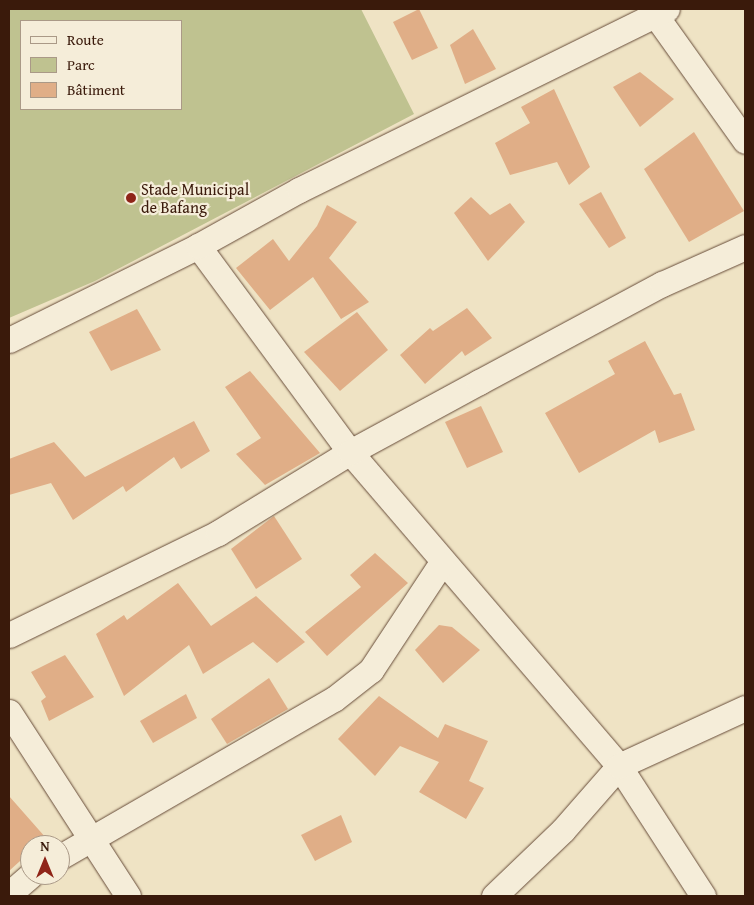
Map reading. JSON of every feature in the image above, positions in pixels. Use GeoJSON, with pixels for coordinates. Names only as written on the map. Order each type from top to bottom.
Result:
{"type":"FeatureCollection","features":[{"type":"Feature","properties":{"kind":"street"},"geometry":{"type":"LineString","coordinates":[[9,340],[198,246],[299,190],[658,10],[745,141]]}},
{"type":"Feature","properties":{"kind":"street"},"geometry":{"type":"LineString","coordinates":[[198,246],[350,452],[441,564],[619,766],[703,896]]}},
{"type":"Feature","properties":{"kind":"street"},"geometry":{"type":"LineString","coordinates":[[9,634],[218,533],[350,452],[662,284],[745,247]]}},
{"type":"Feature","properties":{"kind":"street"},"geometry":{"type":"LineString","coordinates":[[70,851],[334,700],[371,670],[441,564]]}},
{"type":"Feature","properties":{"kind":"street"},"geometry":{"type":"LineString","coordinates":[[494,896],[563,830],[619,766],[745,708]]}},
{"type":"Feature","properties":{"kind":"street"},"geometry":{"type":"LineString","coordinates":[[9,712],[128,896]]}},
{"type":"Feature","properties":{"kind":"street"},"geometry":{"type":"LineString","coordinates":[[9,894],[20,885]]}},
{"type":"Feature","properties":{"kind":"green space","name":"Stade Municipal de Bafang"},"geometry":{"type":"Polygon","coordinates":[[[9,9],[361,9],[414,114],[95,281],[9,318],[9,9]]]}},
{"type":"Feature","properties":{"kind":"building"},"geometry":{"type":"Polygon","coordinates":[[[419,9],[438,48],[412,60],[393,22],[419,9]]]}},
{"type":"Feature","properties":{"kind":"building"},"geometry":{"type":"Polygon","coordinates":[[[473,29],[496,69],[465,84],[450,45],[473,29]]]}},
{"type":"Feature","properties":{"kind":"building"},"geometry":{"type":"Polygon","coordinates":[[[640,72],[674,99],[640,127],[613,87],[640,72]]]}},
{"type":"Feature","properties":{"kind":"building"},"geometry":{"type":"Polygon","coordinates":[[[554,89],[590,167],[569,185],[557,162],[510,175],[495,143],[530,123],[521,107],[554,89]]]}},
{"type":"Feature","properties":{"kind":"building"},"geometry":{"type":"Polygon","coordinates":[[[694,132],[744,211],[689,242],[644,169],[694,132]]]}},
{"type":"Feature","properties":{"kind":"building"},"geometry":{"type":"Polygon","coordinates":[[[601,192],[626,238],[609,248],[579,204],[601,192]]]}},
{"type":"Feature","properties":{"kind":"building"},"geometry":{"type":"Polygon","coordinates":[[[471,197],[490,215],[510,203],[525,222],[488,261],[454,213],[471,197]]]}},
{"type":"Feature","properties":{"kind":"building"},"geometry":{"type":"Polygon","coordinates":[[[327,205],[357,222],[329,258],[369,302],[341,319],[313,277],[270,310],[236,268],[273,239],[289,261],[317,226],[327,205]]]}},
{"type":"Feature","properties":{"kind":"building"},"geometry":{"type":"Polygon","coordinates":[[[467,308],[492,338],[465,356],[462,351],[425,384],[400,355],[430,328],[433,331],[467,308]]]}},
{"type":"Feature","properties":{"kind":"building"},"geometry":{"type":"Polygon","coordinates":[[[137,309],[161,350],[111,371],[89,332],[137,309]]]}},
{"type":"Feature","properties":{"kind":"building"},"geometry":{"type":"Polygon","coordinates":[[[357,312],[388,350],[340,391],[304,352],[357,312]]]}},
{"type":"Feature","properties":{"kind":"building"},"geometry":{"type":"Polygon","coordinates":[[[645,341],[674,395],[681,393],[695,430],[659,443],[655,430],[579,473],[545,413],[615,374],[608,361],[645,341]]]}},
{"type":"Feature","properties":{"kind":"building"},"geometry":{"type":"Polygon","coordinates":[[[250,371],[320,453],[265,485],[236,454],[261,438],[225,387],[250,371]]]}},
{"type":"Feature","properties":{"kind":"building"},"geometry":{"type":"Polygon","coordinates":[[[481,406],[503,452],[467,468],[445,422],[481,406]]]}},
{"type":"Feature","properties":{"kind":"building"},"geometry":{"type":"Polygon","coordinates":[[[194,421],[210,451],[181,469],[174,457],[126,492],[123,486],[73,520],[51,483],[9,495],[9,459],[54,442],[85,477],[194,421]]]}},
{"type":"Feature","properties":{"kind":"building"},"geometry":{"type":"Polygon","coordinates":[[[274,516],[302,559],[256,589],[231,549],[274,516]]]}},
{"type":"Feature","properties":{"kind":"building"},"geometry":{"type":"Polygon","coordinates":[[[375,553],[408,583],[327,656],[305,632],[361,587],[350,575],[375,553]]]}},
{"type":"Feature","properties":{"kind":"building"},"geometry":{"type":"Polygon","coordinates":[[[178,583],[211,626],[256,596],[305,642],[277,663],[253,642],[203,674],[189,645],[124,696],[96,634],[124,615],[127,620],[178,583]]]}},
{"type":"Feature","properties":{"kind":"building"},"geometry":{"type":"Polygon","coordinates":[[[439,625],[452,627],[480,650],[443,683],[415,650],[439,625]]]}},
{"type":"Feature","properties":{"kind":"building"},"geometry":{"type":"Polygon","coordinates":[[[65,655],[94,697],[49,721],[41,701],[46,697],[31,672],[65,655]]]}},
{"type":"Feature","properties":{"kind":"building"},"geometry":{"type":"Polygon","coordinates":[[[269,678],[288,709],[227,744],[211,719],[269,678]]]}},
{"type":"Feature","properties":{"kind":"building"},"geometry":{"type":"Polygon","coordinates":[[[186,694],[197,718],[153,743],[140,721],[186,694]]]}},
{"type":"Feature","properties":{"kind":"building"},"geometry":{"type":"Polygon","coordinates":[[[379,696],[438,738],[445,724],[488,741],[469,781],[484,788],[466,819],[419,792],[439,762],[400,746],[375,776],[338,739],[379,696]]]}},
{"type":"Feature","properties":{"kind":"building"},"geometry":{"type":"Polygon","coordinates":[[[9,796],[43,835],[20,835],[20,861],[9,871],[9,796]]]}},
{"type":"Feature","properties":{"kind":"building"},"geometry":{"type":"Polygon","coordinates":[[[341,815],[352,842],[315,861],[301,835],[341,815]]]}},
{"type":"Feature","properties":{"kind":"place","name":"Stade Municipal de Bafang"},"geometry":{"type":"Point","coordinates":[131,198]}}]}
